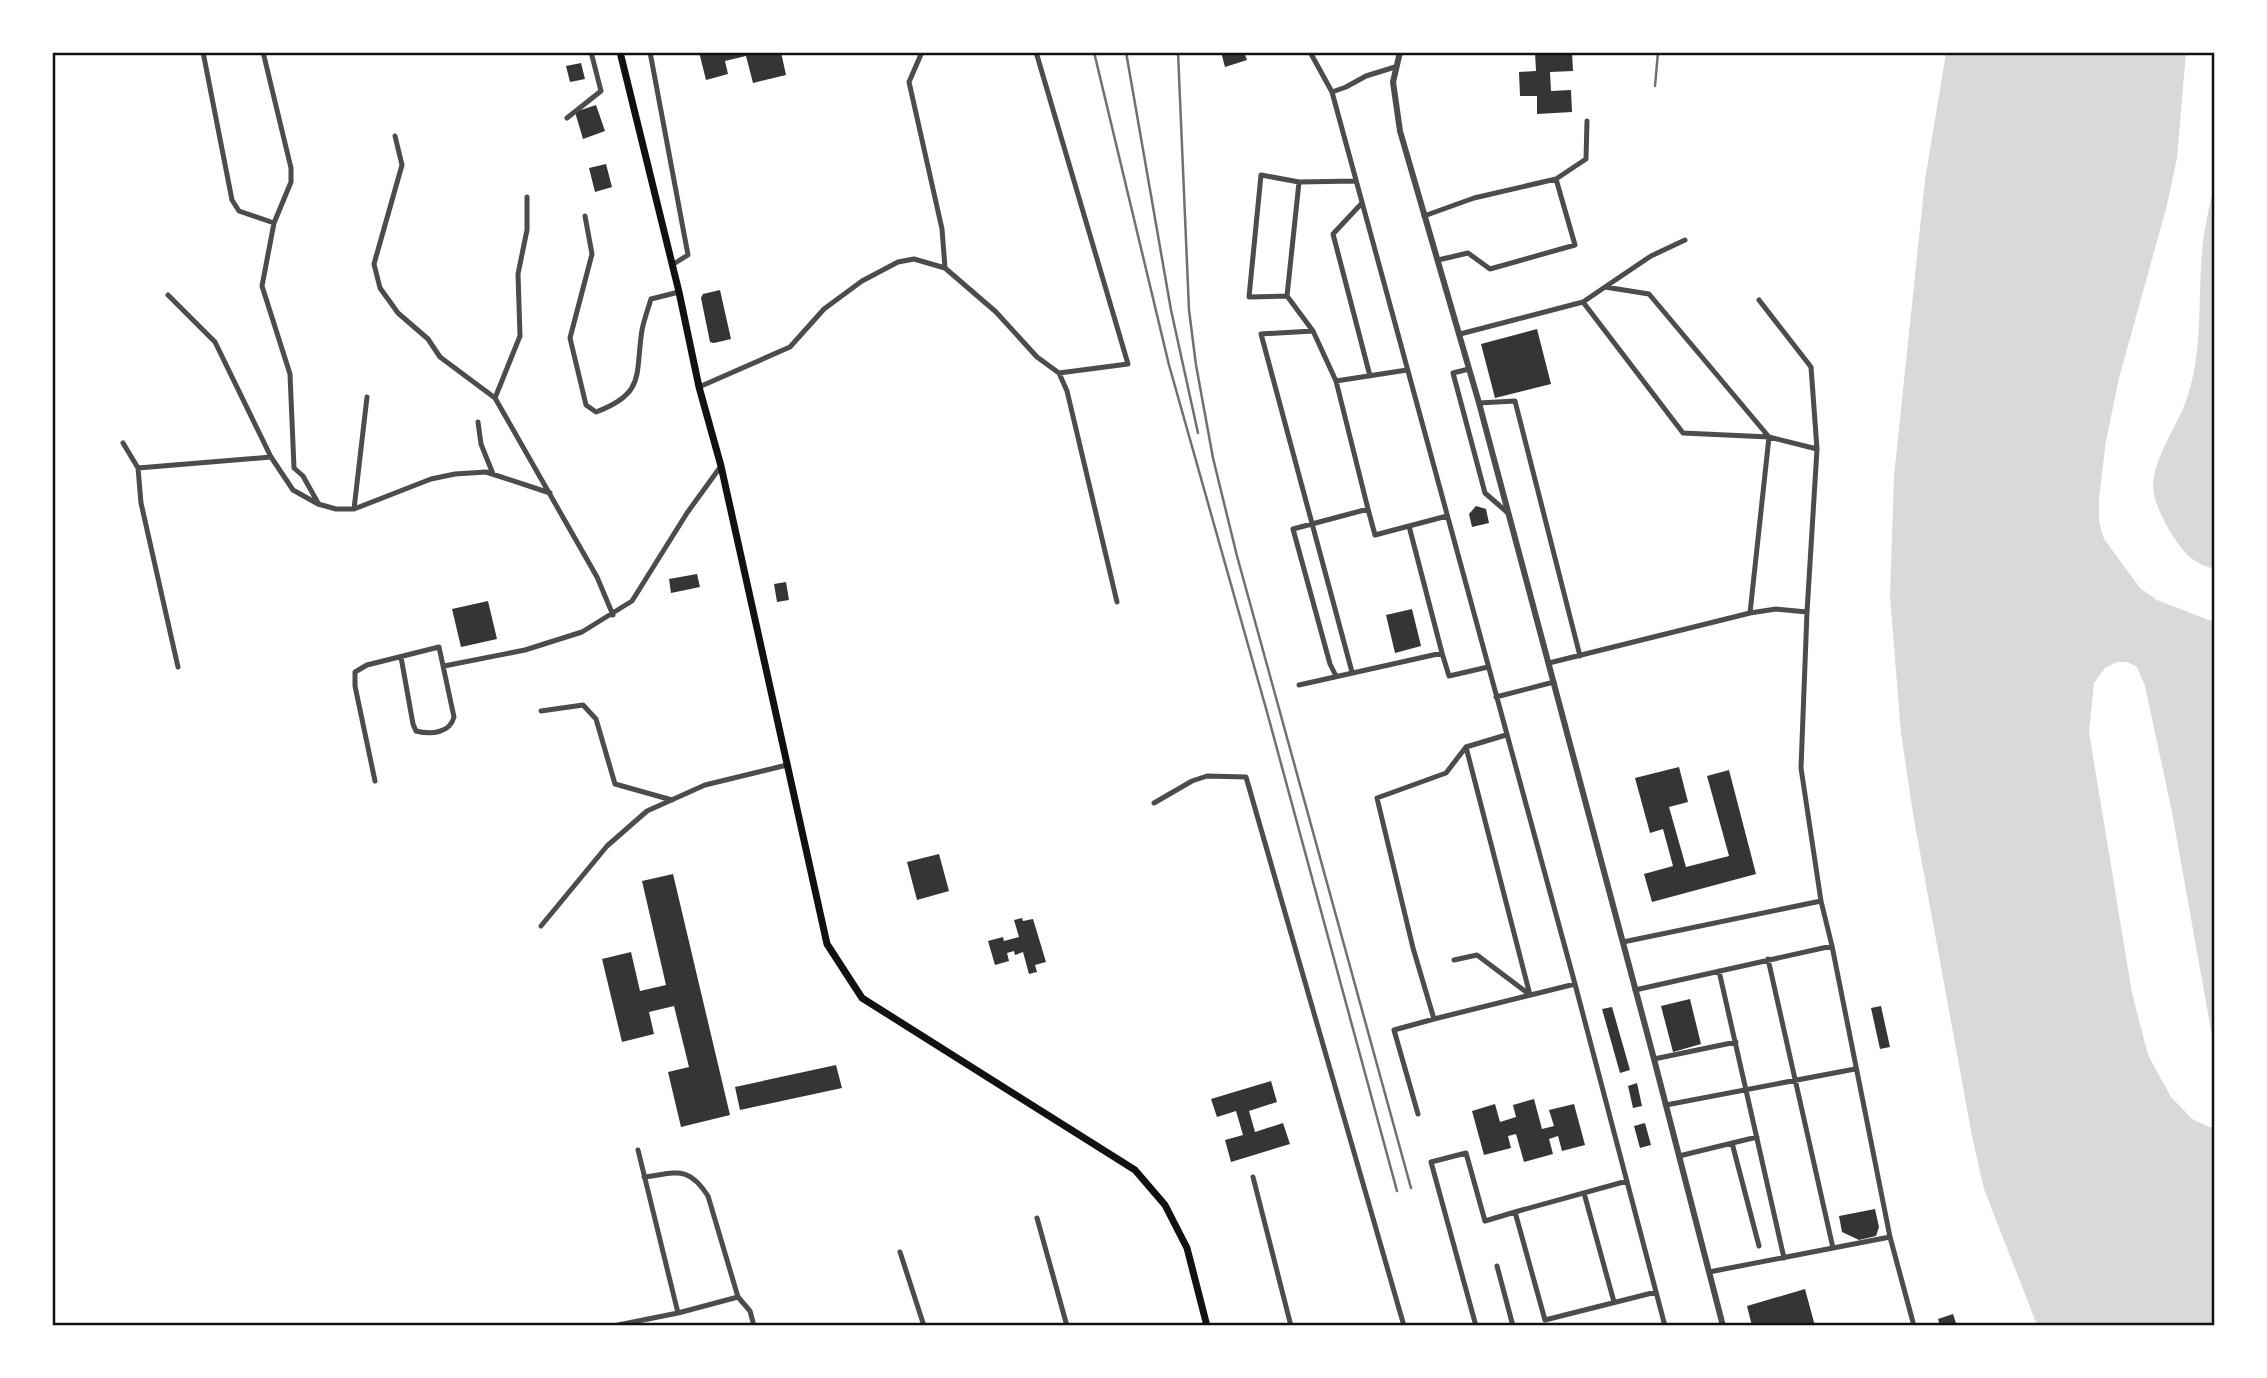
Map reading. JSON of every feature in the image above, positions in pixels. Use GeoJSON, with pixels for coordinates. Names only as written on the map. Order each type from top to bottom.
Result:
{"type":"FeatureCollection","features":[{"type":"Feature","properties":{"kind":"main road"},"geometry":{"type":"LineString","coordinates":[[620,52],[679,292],[699,387],[721,466],[827,944],[862,998],[1135,1170],[1165,1205],[1186,1248],[1207,1325]]}},
{"type":"Feature","properties":{"kind":"street"},"geometry":{"type":"LineString","coordinates":[[203,52],[232,200],[239,211],[274,223]]}},
{"type":"Feature","properties":{"kind":"street"},"geometry":{"type":"LineString","coordinates":[[263,52],[291,168],[291,183],[274,223],[262,286],[290,374],[294,468],[303,476],[318,504]]}},
{"type":"Feature","properties":{"kind":"street"},"geometry":{"type":"LineString","coordinates":[[567,118],[601,91],[591,52]]}},
{"type":"Feature","properties":{"kind":"street"},"geometry":{"type":"LineString","coordinates":[[650,52],[688,255],[672,265]]}},
{"type":"Feature","properties":{"kind":"street"},"geometry":{"type":"LineString","coordinates":[[922,52],[909,82],[942,229],[945,268]]}},
{"type":"Feature","properties":{"kind":"street"},"geometry":{"type":"LineString","coordinates":[[1036,52],[1128,364],[1059,373]]}},
{"type":"Feature","properties":{"kind":"street"},"geometry":{"type":"LineString","coordinates":[[1310,52],[1332,92],[1665,1325]]}},
{"type":"Feature","properties":{"kind":"street"},"geometry":{"type":"LineString","coordinates":[[1400,52],[1393,82],[1395,103],[1549,663],[1723,1325]]}},
{"type":"Feature","properties":{"kind":"street"},"geometry":{"type":"LineString","coordinates":[[1332,92],[1346,88],[1366,76],[1395,67]]}},
{"type":"Feature","properties":{"kind":"street"},"geometry":{"type":"LineString","coordinates":[[1424,216],[1474,198],[1556,179],[1587,159],[1587,121]]}},
{"type":"Feature","properties":{"kind":"street"},"geometry":{"type":"LineString","coordinates":[[395,136],[402,165],[374,264],[380,288],[398,313],[428,339],[440,357],[495,398],[597,577],[613,615]]}},
{"type":"Feature","properties":{"kind":"street"},"geometry":{"type":"LineString","coordinates":[[1287,296],[1250,297],[1261,175],[1299,182],[1356,181]]}},
{"type":"Feature","properties":{"kind":"street"},"geometry":{"type":"LineString","coordinates":[[1438,260],[1468,253],[1490,269],[1575,245],[1556,179]]}},
{"type":"Feature","properties":{"kind":"street"},"geometry":{"type":"LineString","coordinates":[[1299,182],[1287,296],[1313,331],[1336,381],[1375,535],[1447,516]]}},
{"type":"Feature","properties":{"kind":"street"},"geometry":{"type":"LineString","coordinates":[[495,398],[520,336],[518,274],[527,230],[527,197]]}},
{"type":"Feature","properties":{"kind":"street"},"geometry":{"type":"LineString","coordinates":[[1362,203],[1333,234],[1370,376]]}},
{"type":"Feature","properties":{"kind":"street"},"geometry":{"type":"LineString","coordinates":[[585,216],[592,254],[570,338],[586,405],[596,412],[618,404],[632,388],[639,367],[642,330],[651,299],[679,292]]}},
{"type":"Feature","properties":{"kind":"street"},"geometry":{"type":"LineString","coordinates":[[1460,334],[1583,302],[1651,256],[1685,240]]}},
{"type":"Feature","properties":{"kind":"street"},"geometry":{"type":"LineString","coordinates":[[699,387],[790,347],[824,309],[862,281],[898,262],[914,259],[945,268],[996,312],[1037,357],[1059,373],[1067,391],[1118,602]]}},
{"type":"Feature","properties":{"kind":"street"},"geometry":{"type":"LineString","coordinates":[[1605,287],[1649,294],[1769,437],[1750,613]]}},
{"type":"Feature","properties":{"kind":"street"},"geometry":{"type":"LineString","coordinates":[[168,295],[215,342],[271,457],[293,490],[318,504],[336,509],[354,509],[431,479],[486,472],[550,493]]}},
{"type":"Feature","properties":{"kind":"street"},"geometry":{"type":"LineString","coordinates":[[1759,300],[1811,367],[1817,449],[1801,768],[1821,901],[1891,1237],[1914,1325]]}},
{"type":"Feature","properties":{"kind":"street"},"geometry":{"type":"LineString","coordinates":[[1583,302],[1683,433],[1769,437],[1817,449]]}},
{"type":"Feature","properties":{"kind":"street"},"geometry":{"type":"LineString","coordinates":[[1313,331],[1261,334],[1352,673]]}},
{"type":"Feature","properties":{"kind":"street"},"geometry":{"type":"LineString","coordinates":[[1469,369],[1453,373],[1485,493],[1509,514]]}},
{"type":"Feature","properties":{"kind":"street"},"geometry":{"type":"LineString","coordinates":[[1336,381],[1407,370]]}},
{"type":"Feature","properties":{"kind":"street"},"geometry":{"type":"LineString","coordinates":[[354,509],[367,397]]}},
{"type":"Feature","properties":{"kind":"street"},"geometry":{"type":"LineString","coordinates":[[1479,403],[1515,401],[1580,656]]}},
{"type":"Feature","properties":{"kind":"street"},"geometry":{"type":"LineString","coordinates":[[478,422],[481,444],[493,474]]}},
{"type":"Feature","properties":{"kind":"street"},"geometry":{"type":"LineString","coordinates":[[123,443],[138,468],[141,503],[178,667]]}},
{"type":"Feature","properties":{"kind":"street"},"geometry":{"type":"LineString","coordinates":[[138,468],[271,457]]}},
{"type":"Feature","properties":{"kind":"street"},"geometry":{"type":"LineString","coordinates":[[444,666],[525,650],[582,632],[613,615],[632,601],[687,513],[721,466]]}},
{"type":"Feature","properties":{"kind":"street"},"geometry":{"type":"LineString","coordinates":[[1336,676],[1330,664],[1293,529],[1368,509]]}},
{"type":"Feature","properties":{"kind":"street"},"geometry":{"type":"LineString","coordinates":[[1409,526],[1449,676],[1488,667]]}},
{"type":"Feature","properties":{"kind":"street"},"geometry":{"type":"LineString","coordinates":[[1549,663],[1750,613],[1776,609],[1807,612]]}},
{"type":"Feature","properties":{"kind":"street"},"geometry":{"type":"LineString","coordinates":[[375,781],[353,678],[360,668],[401,657],[439,647],[453,707],[452,724],[446,729],[427,734],[416,731],[401,657]]}},
{"type":"Feature","properties":{"kind":"street"},"geometry":{"type":"LineString","coordinates":[[1299,685],[1442,653]]}},
{"type":"Feature","properties":{"kind":"street"},"geometry":{"type":"LineString","coordinates":[[1496,697],[1554,682]]}},
{"type":"Feature","properties":{"kind":"street"},"geometry":{"type":"LineString","coordinates":[[541,710],[583,705],[596,719],[615,784],[672,800]]}},
{"type":"Feature","properties":{"kind":"street"},"geometry":{"type":"LineString","coordinates":[[1434,1019],[1413,948],[1377,798],[1446,773],[1466,747],[1506,735]]}},
{"type":"Feature","properties":{"kind":"street"},"geometry":{"type":"LineString","coordinates":[[1466,747],[1530,995]]}},
{"type":"Feature","properties":{"kind":"street"},"geometry":{"type":"LineString","coordinates":[[541,926],[607,846],[647,811],[705,785],[788,765]]}},
{"type":"Feature","properties":{"kind":"street"},"geometry":{"type":"LineString","coordinates":[[1154,803],[1192,780],[1207,776],[1246,778],[1404,1325]]}},
{"type":"Feature","properties":{"kind":"street"},"geometry":{"type":"LineString","coordinates":[[1623,942],[1821,901]]}},
{"type":"Feature","properties":{"kind":"street"},"geometry":{"type":"LineString","coordinates":[[1636,990],[1832,946]]}},
{"type":"Feature","properties":{"kind":"street"},"geometry":{"type":"LineString","coordinates":[[1454,961],[1477,954],[1530,995]]}},
{"type":"Feature","properties":{"kind":"street"},"geometry":{"type":"LineString","coordinates":[[1768,959],[1833,1248]]}},
{"type":"Feature","properties":{"kind":"street"},"geometry":{"type":"LineString","coordinates":[[1719,971],[1784,1258]]}},
{"type":"Feature","properties":{"kind":"street"},"geometry":{"type":"LineString","coordinates":[[1418,1114],[1394,1030],[1575,984]]}},
{"type":"Feature","properties":{"kind":"street"},"geometry":{"type":"LineString","coordinates":[[1654,1059],[1736,1042]]}},
{"type":"Feature","properties":{"kind":"street"},"geometry":{"type":"LineString","coordinates":[[1666,1105],[1856,1069]]}},
{"type":"Feature","properties":{"kind":"street"},"geometry":{"type":"LineString","coordinates":[[1679,1156],[1758,1138]]}},
{"type":"Feature","properties":{"kind":"street"},"geometry":{"type":"LineString","coordinates":[[1732,1143],[1759,1246]]}},
{"type":"Feature","properties":{"kind":"street"},"geometry":{"type":"LineString","coordinates":[[638,1150],[678,1313]]}},
{"type":"Feature","properties":{"kind":"street"},"geometry":{"type":"LineString","coordinates":[[1476,1325],[1431,1162],[1466,1153],[1485,1221],[1627,1181]]}},
{"type":"Feature","properties":{"kind":"street"},"geometry":{"type":"LineString","coordinates":[[644,1177],[683,1172],[699,1182],[708,1196],[738,1297],[750,1311],[754,1325]]}},
{"type":"Feature","properties":{"kind":"street"},"geometry":{"type":"LineString","coordinates":[[1253,1177],[1292,1325]]}},
{"type":"Feature","properties":{"kind":"street"},"geometry":{"type":"LineString","coordinates":[[1584,1193],[1614,1303]]}},
{"type":"Feature","properties":{"kind":"street"},"geometry":{"type":"LineString","coordinates":[[1516,1212],[1545,1320],[1656,1292]]}},
{"type":"Feature","properties":{"kind":"street"},"geometry":{"type":"LineString","coordinates":[[1037,1218],[1067,1325]]}},
{"type":"Feature","properties":{"kind":"street"},"geometry":{"type":"LineString","coordinates":[[1709,1272],[1891,1237]]}},
{"type":"Feature","properties":{"kind":"street"},"geometry":{"type":"LineString","coordinates":[[900,1252],[924,1325]]}},
{"type":"Feature","properties":{"kind":"street"},"geometry":{"type":"LineString","coordinates":[[1497,1266],[1513,1325]]}},
{"type":"Feature","properties":{"kind":"street"},"geometry":{"type":"LineString","coordinates":[[618,1325],[738,1297]]}},
{"type":"Feature","properties":{"kind":"shaded area"},"geometry":{"type":"Polygon","coordinates":[[[1946,53],[2186,53],[2177,158],[2167,205],[2119,378],[2106,441],[2099,522],[2104,539],[2140,588],[2157,600],[2214,622],[2214,1047],[2172,812],[2145,686],[2137,667],[2127,662],[2117,662],[2105,668],[2094,683],[2089,732],[2132,993],[2148,1055],[2171,1097],[2192,1119],[2214,1127],[2214,1325],[2037,1325],[1984,1189],[1972,1136],[1913,814],[1901,733],[1890,597],[1894,476],[1925,180],[1946,53]]]}},
{"type":"Feature","properties":{"kind":"shaded area"},"geometry":{"type":"Polygon","coordinates":[[[2214,185],[2214,569],[2194,560],[2179,545],[2167,526],[2153,488],[2161,453],[2187,398],[2196,360],[2203,243],[2214,185]]]}},
{"type":"Feature","properties":{"kind":"building"},"geometry":{"type":"Polygon","coordinates":[[[699,52],[781,52],[786,75],[753,83],[746,56],[725,61],[728,74],[706,80],[699,52]]]}},
{"type":"Feature","properties":{"kind":"building"},"geometry":{"type":"Polygon","coordinates":[[[1221,52],[1244,52],[1247,60],[1225,67],[1221,52]]]}},
{"type":"Feature","properties":{"kind":"building"},"geometry":{"type":"Polygon","coordinates":[[[1535,52],[1572,52],[1573,71],[1550,72],[1551,91],[1571,90],[1572,112],[1537,114],[1537,96],[1520,96],[1519,72],[1536,71],[1535,52]]]}},
{"type":"Feature","properties":{"kind":"building"},"geometry":{"type":"Polygon","coordinates":[[[581,63],[585,79],[570,82],[566,66],[581,63]]]}},
{"type":"Feature","properties":{"kind":"building"},"geometry":{"type":"Polygon","coordinates":[[[596,105],[605,131],[583,139],[575,112],[596,105]]]}},
{"type":"Feature","properties":{"kind":"building"},"geometry":{"type":"Polygon","coordinates":[[[606,164],[612,187],[595,192],[589,168],[606,164]]]}},
{"type":"Feature","properties":{"kind":"building"},"geometry":{"type":"Polygon","coordinates":[[[720,290],[731,339],[714,343],[710,342],[701,298],[703,294],[720,290]]]}},
{"type":"Feature","properties":{"kind":"building"},"geometry":{"type":"Polygon","coordinates":[[[1537,329],[1551,384],[1495,398],[1481,344],[1537,329]]]}},
{"type":"Feature","properties":{"kind":"building"},"geometry":{"type":"Polygon","coordinates":[[[1476,506],[1486,509],[1489,523],[1472,527],[1469,514],[1476,506]]]}},
{"type":"Feature","properties":{"kind":"building"},"geometry":{"type":"Polygon","coordinates":[[[697,574],[700,587],[671,593],[669,579],[697,574]]]}},
{"type":"Feature","properties":{"kind":"building"},"geometry":{"type":"Polygon","coordinates":[[[786,582],[789,600],[777,602],[774,584],[786,582]]]}},
{"type":"Feature","properties":{"kind":"building"},"geometry":{"type":"Polygon","coordinates":[[[488,601],[497,639],[461,647],[452,609],[488,601]]]}},
{"type":"Feature","properties":{"kind":"building"},"geometry":{"type":"Polygon","coordinates":[[[1412,609],[1421,646],[1395,653],[1386,615],[1412,609]]]}},
{"type":"Feature","properties":{"kind":"building"},"geometry":{"type":"Polygon","coordinates":[[[1679,767],[1688,802],[1669,807],[1686,867],[1729,856],[1707,776],[1729,770],[1756,874],[1652,902],[1644,874],[1673,866],[1663,829],[1650,833],[1635,778],[1679,767]]]}},
{"type":"Feature","properties":{"kind":"building"},"geometry":{"type":"Polygon","coordinates":[[[939,854],[949,891],[917,900],[907,862],[939,854]]]}},
{"type":"Feature","properties":{"kind":"building"},"geometry":{"type":"Polygon","coordinates":[[[673,874],[730,1115],[681,1127],[668,1072],[689,1067],[674,1006],[649,1012],[654,1034],[622,1042],[602,959],[631,952],[640,991],[666,985],[642,881],[673,874]]]}},
{"type":"Feature","properties":{"kind":"building"},"geometry":{"type":"Polygon","coordinates":[[[1022,918],[1023,921],[1033,919],[1046,962],[1035,965],[1037,972],[1029,974],[1023,952],[1015,955],[1014,951],[1007,953],[1009,961],[995,965],[988,941],[1019,937],[1014,920],[1022,918]]]}},
{"type":"Feature","properties":{"kind":"building"},"geometry":{"type":"Polygon","coordinates":[[[1690,999],[1701,1044],[1673,1052],[1661,1006],[1690,999]]]}},
{"type":"Feature","properties":{"kind":"building"},"geometry":{"type":"Polygon","coordinates":[[[1881,1006],[1890,1047],[1880,1049],[1871,1008],[1881,1006]]]}},
{"type":"Feature","properties":{"kind":"building"},"geometry":{"type":"Polygon","coordinates":[[[1612,1007],[1630,1070],[1620,1073],[1602,1009],[1612,1007]]]}},
{"type":"Feature","properties":{"kind":"building"},"geometry":{"type":"Polygon","coordinates":[[[836,1065],[842,1088],[740,1110],[735,1087],[836,1065]]]}},
{"type":"Feature","properties":{"kind":"building"},"geometry":{"type":"Polygon","coordinates":[[[1271,1081],[1277,1102],[1249,1111],[1255,1132],[1283,1123],[1290,1144],[1231,1162],[1225,1140],[1243,1135],[1236,1111],[1217,1117],[1211,1099],[1271,1081]]]}},
{"type":"Feature","properties":{"kind":"building"},"geometry":{"type":"Polygon","coordinates":[[[1637,1083],[1642,1106],[1633,1108],[1628,1086],[1637,1083]]]}},
{"type":"Feature","properties":{"kind":"building"},"geometry":{"type":"Polygon","coordinates":[[[1534,1099],[1542,1129],[1554,1126],[1549,1110],[1574,1104],[1585,1145],[1562,1151],[1558,1136],[1549,1139],[1553,1154],[1524,1162],[1516,1134],[1508,1136],[1511,1148],[1484,1155],[1472,1111],[1495,1104],[1500,1122],[1516,1117],[1513,1105],[1534,1099]]]}},
{"type":"Feature","properties":{"kind":"building"},"geometry":{"type":"Polygon","coordinates":[[[1645,1123],[1651,1145],[1640,1148],[1634,1126],[1645,1123]]]}},
{"type":"Feature","properties":{"kind":"building"},"geometry":{"type":"Polygon","coordinates":[[[1875,1209],[1879,1227],[1876,1236],[1859,1240],[1842,1232],[1839,1216],[1875,1209]]]}},
{"type":"Feature","properties":{"kind":"building"},"geometry":{"type":"Polygon","coordinates":[[[1805,1289],[1815,1326],[1752,1326],[1747,1306],[1805,1289]]]}},
{"type":"Feature","properties":{"kind":"building"},"geometry":{"type":"Polygon","coordinates":[[[1953,1314],[1957,1326],[1940,1326],[1938,1319],[1953,1314]]]}},
{"type":"Feature","properties":{"kind":"railway"},"geometry":{"type":"LineString","coordinates":[[1094,52],[1169,365],[1267,712],[1397,1191]]}},
{"type":"Feature","properties":{"kind":"railway"},"geometry":{"type":"LineString","coordinates":[[1126,52],[1171,310],[1198,433]]}},
{"type":"Feature","properties":{"kind":"railway"},"geometry":{"type":"LineString","coordinates":[[1178,52],[1189,310],[1213,458],[1237,556],[1411,1188]]}},
{"type":"Feature","properties":{"kind":"railway"},"geometry":{"type":"LineString","coordinates":[[1655,86],[1658,52]]}}]}
